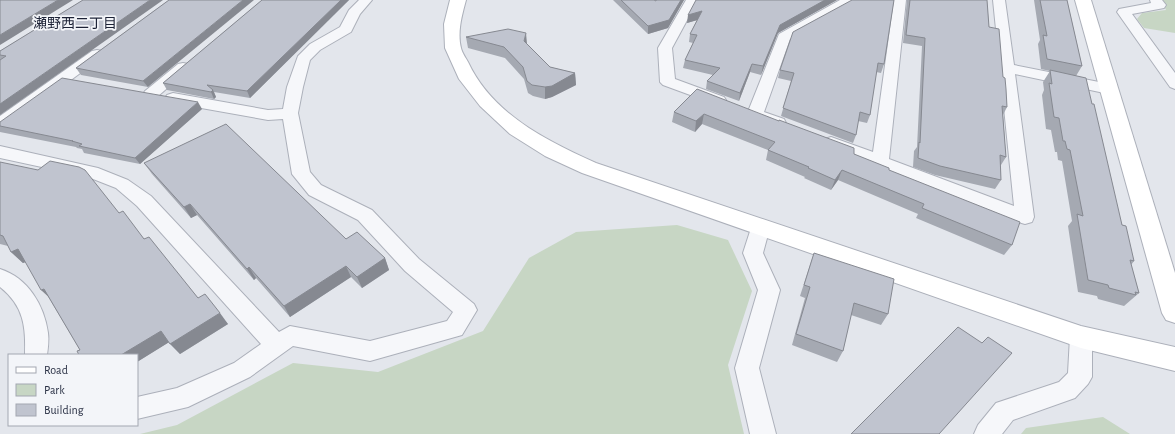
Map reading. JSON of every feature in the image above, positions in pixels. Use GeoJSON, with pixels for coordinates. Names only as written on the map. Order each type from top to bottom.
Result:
{"type":"FeatureCollection","features":[{"type":"Feature","properties":{"kind":"street"},"geometry":{"type":"LineString","coordinates":[[138,408],[179,399],[242,370],[290,336],[370,351],[454,328],[466,310],[412,265],[365,215],[315,190],[301,174],[290,113],[295,87],[303,59],[315,47],[346,29],[354,13],[366,0]]}},
{"type":"Feature","properties":{"kind":"street"},"geometry":{"type":"LineString","coordinates":[[458,0],[452,24],[453,48],[465,75],[486,102],[517,130],[552,151],[589,168],[1081,337],[1175,359]]}},
{"type":"Feature","properties":{"kind":"street"},"geometry":{"type":"LineString","coordinates":[[692,0],[665,48],[668,82],[792,128]]}},
{"type":"Feature","properties":{"kind":"street"},"geometry":{"type":"LineString","coordinates":[[743,110],[784,37],[850,0]]}},
{"type":"Feature","properties":{"kind":"street"},"geometry":{"type":"LineString","coordinates":[[880,162],[900,0]]}},
{"type":"Feature","properties":{"kind":"street"},"geometry":{"type":"LineString","coordinates":[[814,136],[1025,217],[999,0]]}},
{"type":"Feature","properties":{"kind":"street"},"geometry":{"type":"LineString","coordinates":[[1083,0],[1175,314]]}},
{"type":"Feature","properties":{"kind":"street"},"geometry":{"type":"LineString","coordinates":[[1156,0],[1159,5],[1124,12],[1175,84]]}},
{"type":"Feature","properties":{"kind":"street"},"geometry":{"type":"LineString","coordinates":[[0,124],[108,46]]}},
{"type":"Feature","properties":{"kind":"street"},"geometry":{"type":"LineString","coordinates":[[192,60],[143,93],[268,115],[290,113]]}},
{"type":"Feature","properties":{"kind":"street"},"geometry":{"type":"LineString","coordinates":[[1007,68],[1109,88]]}},
{"type":"Feature","properties":{"kind":"street"},"geometry":{"type":"LineString","coordinates":[[63,78],[85,82]]}},
{"type":"Feature","properties":{"kind":"street"},"geometry":{"type":"LineString","coordinates":[[0,152],[92,172],[122,184],[144,201],[277,345]]}},
{"type":"Feature","properties":{"kind":"street"},"geometry":{"type":"LineString","coordinates":[[760,227],[753,253],[769,290],[747,368],[763,434]]}},
{"type":"Feature","properties":{"kind":"street"},"geometry":{"type":"LineString","coordinates":[[0,278],[11,282],[28,303],[36,331],[36,354]]}},
{"type":"Feature","properties":{"kind":"street"},"geometry":{"type":"LineString","coordinates":[[987,434],[1005,411],[1067,390],[1080,377],[1081,337]]}},
{"type":"Feature","properties":{"kind":"green space"},"geometry":{"type":"Polygon","coordinates":[[[1161,0],[1175,0],[1175,33],[1144,28],[1137,19],[1142,13],[1166,10],[1161,0]]]}},
{"type":"Feature","properties":{"kind":"green space"},"geometry":{"type":"Polygon","coordinates":[[[677,225],[728,240],[752,291],[728,365],[744,434],[140,434],[177,425],[293,363],[378,372],[483,331],[529,258],[576,232],[677,225]]]}},
{"type":"Feature","properties":{"kind":"green space"},"geometry":{"type":"Polygon","coordinates":[[[1103,417],[1130,434],[1021,434],[1026,428],[1103,417]]]}},
{"type":"Feature","properties":{"kind":"building"},"geometry":{"type":"Polygon","coordinates":[[[0,0],[58,0],[0,35],[0,0]]]}},
{"type":"Feature","properties":{"kind":"building"},"geometry":{"type":"Polygon","coordinates":[[[83,0],[150,0],[0,104],[0,60],[6,56],[0,55],[0,51],[83,0]]]}},
{"type":"Feature","properties":{"kind":"building"},"geometry":{"type":"Polygon","coordinates":[[[169,0],[243,0],[143,81],[76,68],[169,0]]]}},
{"type":"Feature","properties":{"kind":"building"},"geometry":{"type":"Polygon","coordinates":[[[262,0],[341,0],[247,91],[207,85],[213,90],[211,92],[163,83],[262,0]]]}},
{"type":"Feature","properties":{"kind":"building"},"geometry":{"type":"Polygon","coordinates":[[[621,0],[681,0],[669,20],[648,26],[621,0]]]}},
{"type":"Feature","properties":{"kind":"building"},"geometry":{"type":"Polygon","coordinates":[[[696,0],[825,0],[780,25],[763,66],[752,64],[740,93],[707,81],[720,68],[685,60],[697,35],[690,34],[702,11],[688,15],[696,0]]]}},
{"type":"Feature","properties":{"kind":"building"},"geometry":{"type":"Polygon","coordinates":[[[852,0],[894,0],[884,64],[878,63],[870,115],[860,112],[856,135],[783,108],[794,73],[780,70],[793,32],[852,0]]]}},
{"type":"Feature","properties":{"kind":"building"},"geometry":{"type":"Polygon","coordinates":[[[910,0],[987,0],[989,27],[999,29],[1003,77],[1005,78],[1006,89],[1007,107],[1002,106],[1006,157],[1000,155],[1001,180],[940,166],[918,158],[925,38],[906,35],[910,0]]]}},
{"type":"Feature","properties":{"kind":"building"},"geometry":{"type":"Polygon","coordinates":[[[1040,0],[1067,0],[1082,66],[1047,59],[1043,35],[1047,36],[1040,0]]]}},
{"type":"Feature","properties":{"kind":"building"},"geometry":{"type":"Polygon","coordinates":[[[508,29],[526,33],[524,41],[550,67],[575,73],[552,86],[545,87],[532,85],[527,81],[523,67],[504,47],[466,37],[508,29]]]}},
{"type":"Feature","properties":{"kind":"building"},"geometry":{"type":"Polygon","coordinates":[[[1050,70],[1086,78],[1092,104],[1094,104],[1122,225],[1126,226],[1134,261],[1130,260],[1139,293],[1135,292],[1136,295],[1109,288],[1108,285],[1088,280],[1077,214],[1083,216],[1070,150],[1067,149],[1065,141],[1063,141],[1059,118],[1054,117],[1049,83],[1052,84],[1050,70]]]}},
{"type":"Feature","properties":{"kind":"building"},"geometry":{"type":"Polygon","coordinates":[[[62,78],[198,102],[135,158],[79,146],[82,144],[73,141],[0,126],[0,122],[62,78]]]}},
{"type":"Feature","properties":{"kind":"building"},"geometry":{"type":"Polygon","coordinates":[[[697,89],[854,148],[854,154],[889,168],[889,170],[1020,222],[1012,245],[922,208],[924,204],[842,170],[835,180],[808,168],[809,167],[768,150],[775,142],[704,114],[696,121],[674,112],[697,89]]]}},
{"type":"Feature","properties":{"kind":"building"},"geometry":{"type":"Polygon","coordinates":[[[226,124],[346,239],[357,232],[385,258],[357,277],[346,266],[284,306],[249,267],[247,269],[190,204],[184,207],[144,163],[226,124]]]}},
{"type":"Feature","properties":{"kind":"building"},"geometry":{"type":"Polygon","coordinates":[[[50,161],[79,167],[85,170],[119,213],[123,211],[144,239],[149,237],[198,298],[205,294],[220,313],[170,344],[161,331],[123,354],[78,354],[77,351],[80,350],[44,289],[41,290],[18,249],[11,252],[3,236],[0,235],[0,162],[38,170],[50,161]]]}},
{"type":"Feature","properties":{"kind":"building"},"geometry":{"type":"Polygon","coordinates":[[[814,253],[894,279],[888,314],[854,303],[843,351],[796,334],[810,287],[804,285],[814,253]]]}},
{"type":"Feature","properties":{"kind":"building"},"geometry":{"type":"Polygon","coordinates":[[[958,327],[982,343],[988,337],[1012,353],[939,434],[851,434],[958,327]]]}},
{"type":"Feature","properties":{"kind":"district","name":"瀬野西二丁目"},"geometry":{"type":"Point","coordinates":[75,24]}}]}
